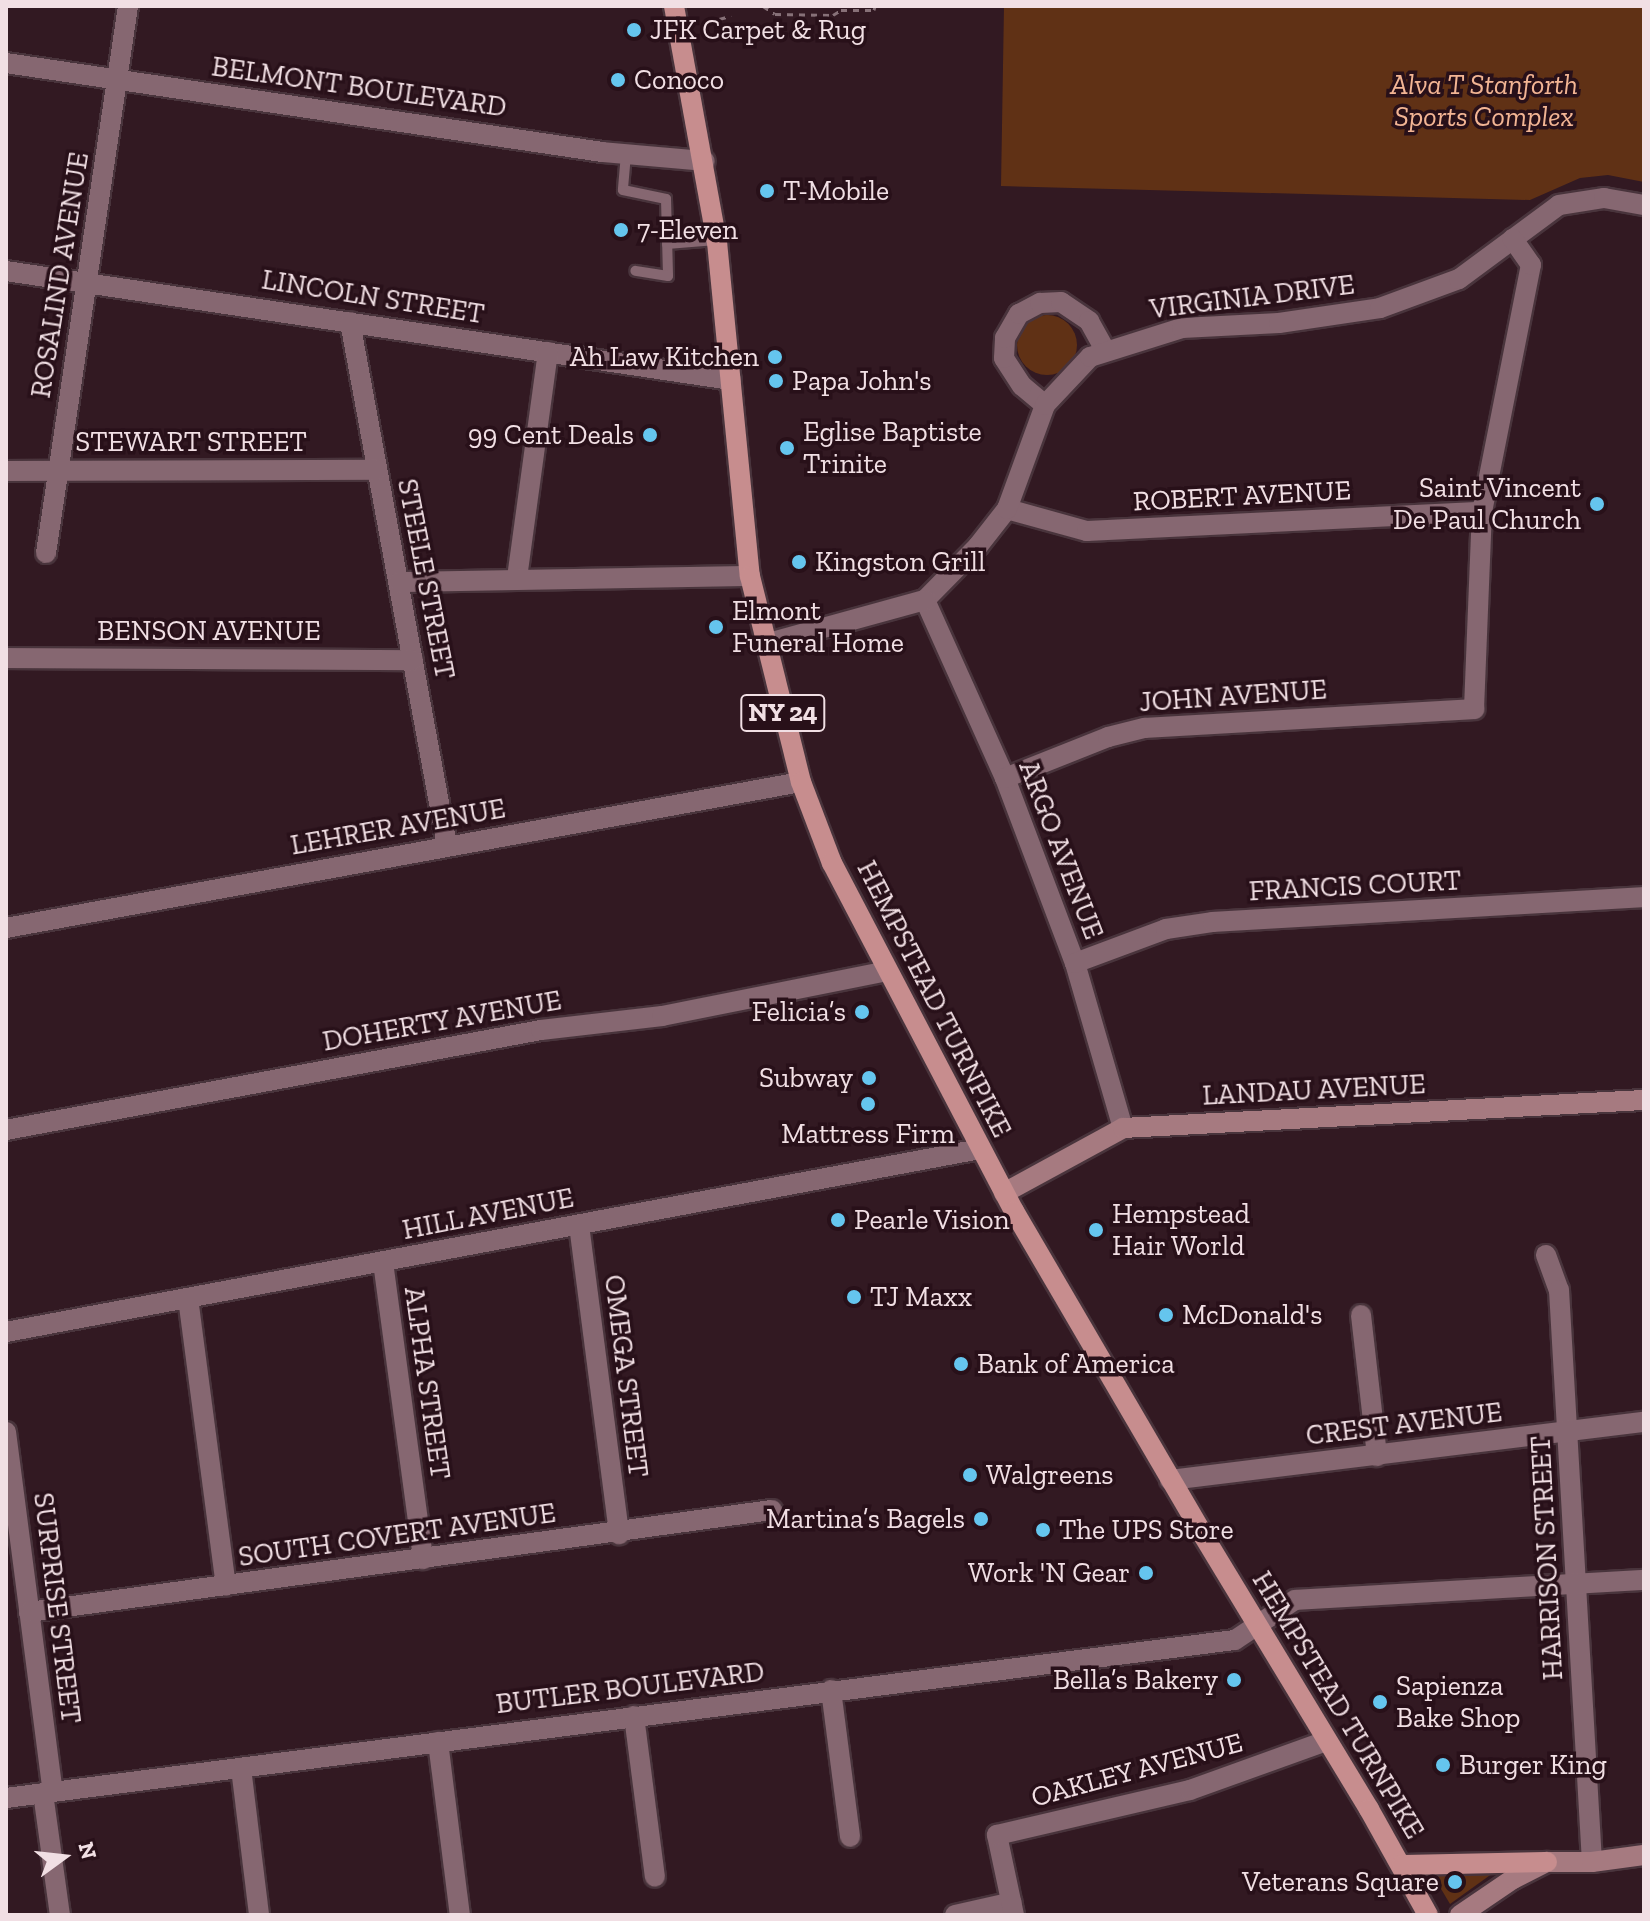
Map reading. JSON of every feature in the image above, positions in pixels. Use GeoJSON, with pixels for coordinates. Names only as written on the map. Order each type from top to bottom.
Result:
{"type":"FeatureCollection","features":[{"type":"Feature","properties":{"kind":"main road","name":"HEMPSTEAD TURNPIKE"},"geometry":{"type":"LineString","coordinates":[[674,6],[705,161],[716,240],[750,576],[801,782],[832,863],[1004,1193],[1170,1480],[1402,1865],[1428,1915]]}},
{"type":"Feature","properties":{"kind":"main road"},"geometry":{"type":"LineString","coordinates":[[1402,1865],[1547,1862]]}},
{"type":"Feature","properties":{"kind":"street","name":"ROSALIND AVENUE"},"geometry":{"type":"LineString","coordinates":[[46,553],[128,6]]}},
{"type":"Feature","properties":{"kind":"street","name":"BELMONT BOULEVARD"},"geometry":{"type":"LineString","coordinates":[[6,63],[626,154],[705,161]]}},
{"type":"Feature","properties":{"kind":"street","name":"VIRGINIA DRIVE"},"geometry":{"type":"LineString","coordinates":[[925,600],[978,546],[1007,509],[1045,405],[1071,373],[1090,357],[1182,328],[1279,323],[1380,308],[1459,279],[1559,205],[1604,198],[1644,205]]}},
{"type":"Feature","properties":{"kind":"street"},"geometry":{"type":"LineString","coordinates":[[1482,512],[1531,265],[1513,239]]}},
{"type":"Feature","properties":{"kind":"street","name":"LINCOLN STREET"},"geometry":{"type":"LineString","coordinates":[[6,271],[731,380]]}},
{"type":"Feature","properties":{"kind":"street"},"geometry":{"type":"LineString","coordinates":[[1045,405],[1022,386],[1004,358],[1005,338],[1019,314],[1040,303],[1061,302],[1089,321],[1105,350]]}},
{"type":"Feature","properties":{"kind":"street","name":"STEELE STREET"},"geometry":{"type":"LineString","coordinates":[[350,322],[447,846]]}},
{"type":"Feature","properties":{"kind":"street"},"geometry":{"type":"LineString","coordinates":[[517,578],[548,352]]}},
{"type":"Feature","properties":{"kind":"street","name":"STEWART STREET"},"geometry":{"type":"LineString","coordinates":[[6,471],[377,470]]}},
{"type":"Feature","properties":{"kind":"street","name":"ROBERT AVENUE"},"geometry":{"type":"LineString","coordinates":[[1007,509],[1087,531],[1482,512]]}},
{"type":"Feature","properties":{"kind":"street","name":"JOHN AVENUE"},"geometry":{"type":"LineString","coordinates":[[1005,778],[1108,737],[1145,728],[1474,709],[1482,512]]}},
{"type":"Feature","properties":{"kind":"street"},"geometry":{"type":"LineString","coordinates":[[399,582],[750,576]]}},
{"type":"Feature","properties":{"kind":"street"},"geometry":{"type":"LineString","coordinates":[[765,644],[925,600]]}},
{"type":"Feature","properties":{"kind":"street","name":"ARGO AVENUE"},"geometry":{"type":"LineString","coordinates":[[925,600],[1005,778],[1075,963],[1123,1128]]}},
{"type":"Feature","properties":{"kind":"street","name":"BENSON AVENUE"},"geometry":{"type":"LineString","coordinates":[[6,658],[413,660]]}},
{"type":"Feature","properties":{"kind":"street","name":"LEHRER AVENUE"},"geometry":{"type":"LineString","coordinates":[[6,928],[801,782]]}},
{"type":"Feature","properties":{"kind":"street","name":"FRANCIS COURT"},"geometry":{"type":"LineString","coordinates":[[1075,963],[1166,929],[1213,922],[1644,897]]}},
{"type":"Feature","properties":{"kind":"street","name":"DOHERTY AVENUE"},"geometry":{"type":"LineString","coordinates":[[6,1130],[541,1030],[662,1016],[888,971]]}},
{"type":"Feature","properties":{"kind":"street","name":"LANDAU AVENUE"},"geometry":{"type":"LineString","coordinates":[[1004,1193],[1123,1128],[1644,1100]]}},
{"type":"Feature","properties":{"kind":"street","name":"HILL AVENUE"},"geometry":{"type":"LineString","coordinates":[[6,1332],[980,1149]]}},
{"type":"Feature","properties":{"kind":"street","name":"OMEGA STREET"},"geometry":{"type":"LineString","coordinates":[[579,1225],[619,1534]]}},
{"type":"Feature","properties":{"kind":"street","name":"HARRISON STREET"},"geometry":{"type":"LineString","coordinates":[[1546,1255],[1559,1290],[1592,1862]]}},
{"type":"Feature","properties":{"kind":"street","name":"ALPHA STREET"},"geometry":{"type":"LineString","coordinates":[[383,1262],[423,1559]]}},
{"type":"Feature","properties":{"kind":"street"},"geometry":{"type":"LineString","coordinates":[[188,1298],[226,1585]]}},
{"type":"Feature","properties":{"kind":"street"},"geometry":{"type":"LineString","coordinates":[[1361,1315],[1377,1456]]}},
{"type":"Feature","properties":{"kind":"street","name":"CREST AVENUE"},"geometry":{"type":"LineString","coordinates":[[1170,1480],[1644,1422]]}},
{"type":"Feature","properties":{"kind":"street","name":"SURPRISE STREET"},"geometry":{"type":"LineString","coordinates":[[6,1432],[29,1612],[60,1915]]}},
{"type":"Feature","properties":{"kind":"street","name":"SOUTH COVERT AVENUE"},"geometry":{"type":"LineString","coordinates":[[29,1612],[619,1534],[772,1510]]}},
{"type":"Feature","properties":{"kind":"street","name":"BUTLER BOULEVARD"},"geometry":{"type":"LineString","coordinates":[[6,1798],[1235,1640],[1295,1600],[1644,1580]]}},
{"type":"Feature","properties":{"kind":"street"},"geometry":{"type":"LineString","coordinates":[[831,1690],[850,1837]]}},
{"type":"Feature","properties":{"kind":"street"},"geometry":{"type":"LineString","coordinates":[[634,1716],[655,1877]]}},
{"type":"Feature","properties":{"kind":"street","name":"OAKLEY AVENUE"},"geometry":{"type":"LineString","coordinates":[[1013,1909],[997,1835],[1190,1790],[1326,1741]]}},
{"type":"Feature","properties":{"kind":"street"},"geometry":{"type":"LineString","coordinates":[[438,1742],[460,1915]]}},
{"type":"Feature","properties":{"kind":"street"},"geometry":{"type":"LineString","coordinates":[[241,1768],[259,1915]]}},
{"type":"Feature","properties":{"kind":"street"},"geometry":{"type":"LineString","coordinates":[[1460,1915],[1483,1897],[1547,1862],[1592,1862],[1644,1855]]}},
{"type":"Feature","properties":{"kind":"street"},"geometry":{"type":"LineString","coordinates":[[955,1915],[1013,1909]]}},
{"type":"Feature","properties":{"kind":"lane"},"geometry":{"type":"LineString","coordinates":[[626,154],[623,190],[666,199],[668,276],[635,271]]}},
{"type":"Feature","properties":{"kind":"lane"},"geometry":{"type":"LineString","coordinates":[[667,244],[716,240]]}},
{"type":"Feature","properties":{"kind":"path"},"geometry":{"type":"LineString","coordinates":[[763,6],[775,14],[833,15],[841,10],[874,10],[875,6]]}},
{"type":"Feature","properties":{"kind":"path"},"geometry":{"type":"LineString","coordinates":[[708,22],[731,16]]}},
{"type":"Feature","properties":{"kind":"green space","name":"Alva T Stanforth Sports Complex"},"geometry":{"type":"Polygon","coordinates":[[[1004,6],[1644,6],[1644,182],[1608,175],[1580,178],[1530,200],[1001,186],[1004,6]]]}},
{"type":"Feature","properties":{"kind":"green space"},"geometry":{"type":"Polygon","coordinates":[[[1047,315],[1058,317],[1068,324],[1075,334],[1075,356],[1068,366],[1058,373],[1047,375],[1036,373],[1026,366],[1019,356],[1017,345],[1019,334],[1026,324],[1036,317],[1047,315]]]}},
{"type":"Feature","properties":{"kind":"green space"},"geometry":{"type":"Polygon","coordinates":[[[1500,1868],[1450,1904],[1431,1872],[1500,1868]]]}},
{"type":"Feature","properties":{"kind":"place","name":"JFK Carpet & Rug"},"geometry":{"type":"Point","coordinates":[634,30]}},
{"type":"Feature","properties":{"kind":"place","name":"Conoco"},"geometry":{"type":"Point","coordinates":[618,80]}},
{"type":"Feature","properties":{"kind":"place","name":"T-Mobile"},"geometry":{"type":"Point","coordinates":[767,191]}},
{"type":"Feature","properties":{"kind":"place","name":"7-Eleven"},"geometry":{"type":"Point","coordinates":[621,230]}},
{"type":"Feature","properties":{"kind":"place","name":"Ah Law Kitchen"},"geometry":{"type":"Point","coordinates":[775,357]}},
{"type":"Feature","properties":{"kind":"place","name":"Papa John's"},"geometry":{"type":"Point","coordinates":[776,381]}},
{"type":"Feature","properties":{"kind":"place","name":"99 Cent Deals"},"geometry":{"type":"Point","coordinates":[650,435]}},
{"type":"Feature","properties":{"kind":"place","name":"Eglise Baptiste Trinite"},"geometry":{"type":"Point","coordinates":[787,448]}},
{"type":"Feature","properties":{"kind":"place","name":"Saint Vincent De Paul Church"},"geometry":{"type":"Point","coordinates":[1597,504]}},
{"type":"Feature","properties":{"kind":"place","name":"Kingston Grill"},"geometry":{"type":"Point","coordinates":[799,562]}},
{"type":"Feature","properties":{"kind":"place","name":"Elmont Funeral Home"},"geometry":{"type":"Point","coordinates":[716,627]}},
{"type":"Feature","properties":{"kind":"place","name":"Felicia’s"},"geometry":{"type":"Point","coordinates":[862,1012]}},
{"type":"Feature","properties":{"kind":"place","name":"Subway"},"geometry":{"type":"Point","coordinates":[869,1078]}},
{"type":"Feature","properties":{"kind":"place","name":"Mattress Firm"},"geometry":{"type":"Point","coordinates":[868,1104]}},
{"type":"Feature","properties":{"kind":"place","name":"Pearle Vision"},"geometry":{"type":"Point","coordinates":[838,1220]}},
{"type":"Feature","properties":{"kind":"place","name":"Hempstead Hair World"},"geometry":{"type":"Point","coordinates":[1096,1230]}},
{"type":"Feature","properties":{"kind":"place","name":"TJ Maxx"},"geometry":{"type":"Point","coordinates":[854,1297]}},
{"type":"Feature","properties":{"kind":"place","name":"McDonald's"},"geometry":{"type":"Point","coordinates":[1166,1315]}},
{"type":"Feature","properties":{"kind":"place","name":"Bank of America"},"geometry":{"type":"Point","coordinates":[961,1364]}},
{"type":"Feature","properties":{"kind":"place","name":"Walgreens"},"geometry":{"type":"Point","coordinates":[970,1475]}},
{"type":"Feature","properties":{"kind":"place","name":"Martina’s Bagels"},"geometry":{"type":"Point","coordinates":[981,1519]}},
{"type":"Feature","properties":{"kind":"place","name":"The UPS Store"},"geometry":{"type":"Point","coordinates":[1043,1530]}},
{"type":"Feature","properties":{"kind":"place","name":"Work 'N Gear"},"geometry":{"type":"Point","coordinates":[1146,1573]}},
{"type":"Feature","properties":{"kind":"place","name":"Bella’s Bakery"},"geometry":{"type":"Point","coordinates":[1234,1680]}},
{"type":"Feature","properties":{"kind":"place","name":"Sapienza Bake Shop"},"geometry":{"type":"Point","coordinates":[1380,1702]}},
{"type":"Feature","properties":{"kind":"place","name":"Burger King"},"geometry":{"type":"Point","coordinates":[1443,1765]}},
{"type":"Feature","properties":{"kind":"place","name":"Veterans Square"},"geometry":{"type":"Point","coordinates":[1455,1882]}}]}
